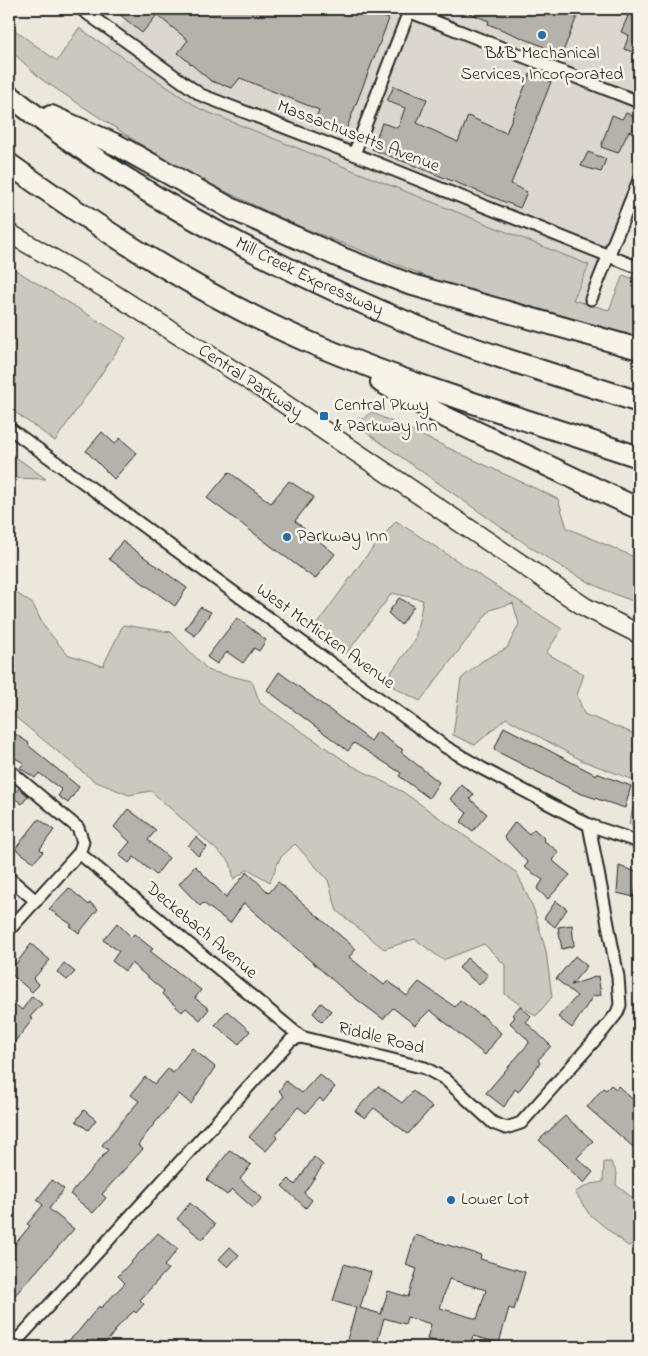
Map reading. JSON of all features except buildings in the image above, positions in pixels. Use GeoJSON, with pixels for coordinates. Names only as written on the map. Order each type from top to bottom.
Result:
{"type":"FeatureCollection","features":[{"type":"Feature","properties":{"kind":"highway"},"geometry":{"type":"LineString","coordinates":[[12,97],[117,145],[232,209],[342,258],[409,284],[639,349]]}},
{"type":"Feature","properties":{"kind":"highway","name":"Mill Creek Expressway"},"geometry":{"type":"LineString","coordinates":[[12,97],[126,178],[195,220],[264,258],[422,328],[639,402]]}},
{"type":"Feature","properties":{"kind":"highway"},"geometry":{"type":"LineString","coordinates":[[9,164],[88,218],[194,284],[316,346],[443,416],[639,509]]}},
{"type":"Feature","properties":{"kind":"highway"},"geometry":{"type":"LineString","coordinates":[[316,346],[475,405],[639,457]]}},
{"type":"Feature","properties":{"kind":"main road","name":"Central Parkway"},"geometry":{"type":"LineString","coordinates":[[9,233],[111,292],[259,387],[585,607],[639,634]]}},
{"type":"Feature","properties":{"kind":"street","name":"Massachusetts Avenue"},"geometry":{"type":"LineString","coordinates":[[81,9],[201,95],[639,268]]}},
{"type":"Feature","properties":{"kind":"street"},"geometry":{"type":"LineString","coordinates":[[354,154],[408,10],[639,102]]}},
{"type":"Feature","properties":{"kind":"street"},"geometry":{"type":"LineString","coordinates":[[590,299],[639,180]]}},
{"type":"Feature","properties":{"kind":"street","name":"West McMicken Avenue"},"geometry":{"type":"LineString","coordinates":[[9,428],[444,746],[483,769],[589,825],[639,842]]}},
{"type":"Feature","properties":{"kind":"street"},"geometry":{"type":"LineString","coordinates":[[9,770],[78,828],[83,842],[79,853],[9,930]]}},
{"type":"Feature","properties":{"kind":"street","name":"Riddle Road"},"geometry":{"type":"LineString","coordinates":[[301,1037],[425,1068],[445,1079],[493,1123],[506,1128],[520,1123],[607,1025],[620,1005],[618,977],[589,825]]}},
{"type":"Feature","properties":{"kind":"street","name":"Deckebach Avenue"},"geometry":{"type":"LineString","coordinates":[[79,853],[301,1037]]}},
{"type":"Feature","properties":{"kind":"street"},"geometry":{"type":"LineString","coordinates":[[9,878],[36,901]]}},
{"type":"Feature","properties":{"kind":"street"},"geometry":{"type":"LineString","coordinates":[[11,1347],[284,1045],[291,1040],[301,1037]]}},
{"type":"Feature","properties":{"kind":"shaded area"},"geometry":{"type":"Polygon","coordinates":[[[133,9],[639,9],[639,176],[589,304],[572,300],[588,265],[200,109],[106,46],[133,9]]]}},
{"type":"Feature","properties":{"kind":"shaded area"},"geometry":{"type":"Polygon","coordinates":[[[9,26],[57,61],[79,28],[200,109],[589,265],[573,300],[609,310],[623,275],[639,281],[639,337],[441,282],[296,225],[178,169],[41,79],[9,49],[9,26]]]}},
{"type":"Feature","properties":{"kind":"shaded area"},"geometry":{"type":"Polygon","coordinates":[[[9,266],[126,338],[55,441],[9,408],[9,266]]]}},
{"type":"Feature","properties":{"kind":"shaded area"},"geometry":{"type":"Polygon","coordinates":[[[371,412],[558,499],[567,528],[639,559],[639,603],[598,586],[558,565],[356,425],[371,412]]]}},
{"type":"Feature","properties":{"kind":"shaded area"},"geometry":{"type":"Polygon","coordinates":[[[9,452],[46,479],[9,478],[9,452]]]}},
{"type":"Feature","properties":{"kind":"shaded area"},"geometry":{"type":"Polygon","coordinates":[[[396,521],[562,629],[546,653],[584,674],[577,695],[584,714],[635,734],[639,722],[639,782],[581,760],[506,718],[475,745],[453,735],[461,679],[482,661],[507,648],[519,624],[513,603],[490,610],[420,701],[384,682],[415,640],[423,600],[392,593],[346,654],[312,631],[364,559],[396,521]]]}},
{"type":"Feature","properties":{"kind":"shaded area"},"geometry":{"type":"Polygon","coordinates":[[[9,588],[33,604],[43,625],[67,654],[103,666],[123,625],[171,632],[209,671],[252,681],[260,703],[351,765],[403,792],[517,873],[534,910],[546,951],[552,997],[536,1016],[505,994],[505,965],[484,944],[443,960],[415,939],[384,949],[337,911],[328,880],[295,844],[280,858],[270,882],[248,869],[234,879],[230,862],[151,791],[129,795],[94,781],[9,712],[9,588]]]}},
{"type":"Feature","properties":{"kind":"shaded area"},"geometry":{"type":"Polygon","coordinates":[[[639,783],[639,826],[629,824],[639,783]]]}},
{"type":"Feature","properties":{"kind":"shaded area"},"geometry":{"type":"Polygon","coordinates":[[[604,1162],[611,1162],[617,1173],[616,1185],[639,1203],[639,1241],[628,1246],[589,1214],[575,1192],[591,1184],[603,1182],[604,1162]]]}},
{"type":"Feature","properties":{"kind":"place","name":"B&B Mechanical Services, Incorporated"},"geometry":{"type":"Point","coordinates":[542,35]}},
{"type":"Feature","properties":{"kind":"place","name":"Central Pkwy & Parkway Inn"},"geometry":{"type":"Point","coordinates":[324,416]}},
{"type":"Feature","properties":{"kind":"place","name":"Parkway Inn"},"geometry":{"type":"Point","coordinates":[287,537]}},
{"type":"Feature","properties":{"kind":"place","name":"Lower Lot"},"geometry":{"type":"Point","coordinates":[451,1200]}}]}
